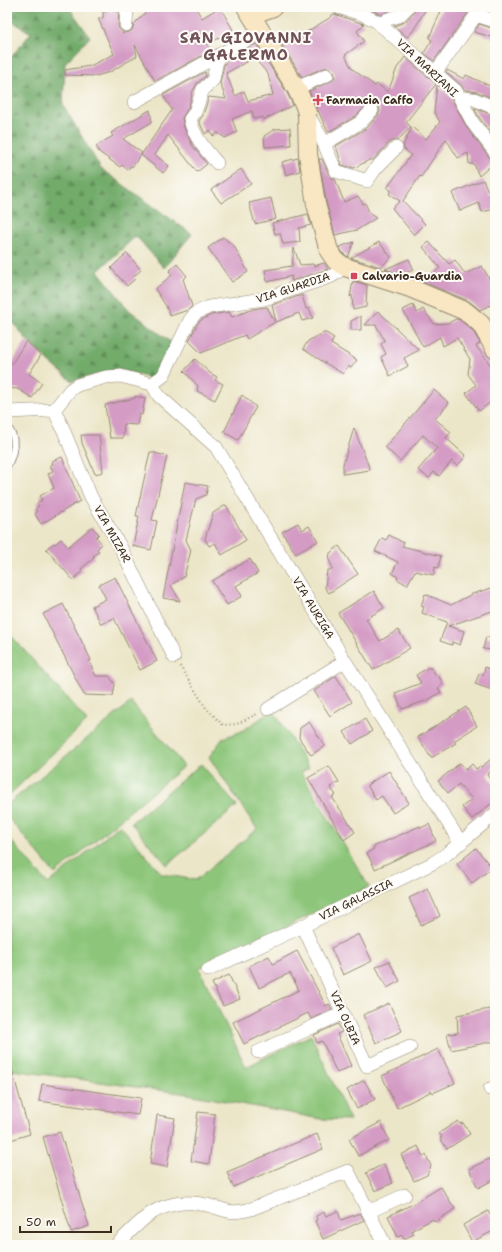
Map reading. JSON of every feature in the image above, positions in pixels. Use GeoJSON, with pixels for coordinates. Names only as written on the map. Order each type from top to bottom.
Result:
{"type":"FeatureCollection","features":[{"type":"Feature","properties":{"kind":"main road"},"geometry":{"type":"LineString","coordinates":[[273,7],[249,11],[296,88],[307,113],[308,154],[316,204],[329,251],[336,261],[344,267],[410,288],[465,311],[481,324],[492,339]]}},
{"type":"Feature","properties":{"kind":"street"},"geometry":{"type":"LineString","coordinates":[[126,25],[127,7]]}},
{"type":"Feature","properties":{"kind":"street","name":"VIA MARIANI"},"geometry":{"type":"LineString","coordinates":[[338,7],[362,14],[380,25],[456,91],[473,123],[495,152]]}},
{"type":"Feature","properties":{"kind":"street"},"geometry":{"type":"LineString","coordinates":[[380,25],[388,19],[399,16],[408,7]]}},
{"type":"Feature","properties":{"kind":"street"},"geometry":{"type":"LineString","coordinates":[[435,73],[479,11],[495,20]]}},
{"type":"Feature","properties":{"kind":"street"},"geometry":{"type":"LineString","coordinates":[[134,102],[218,56],[264,36]]}},
{"type":"Feature","properties":{"kind":"street"},"geometry":{"type":"LineString","coordinates":[[217,163],[201,144],[192,128],[190,119],[195,112],[203,88],[213,80],[218,56]]}},
{"type":"Feature","properties":{"kind":"street"},"geometry":{"type":"LineString","coordinates":[[296,88],[327,74]]}},
{"type":"Feature","properties":{"kind":"street"},"geometry":{"type":"LineString","coordinates":[[460,98],[474,99],[495,108]]}},
{"type":"Feature","properties":{"kind":"street"},"geometry":{"type":"LineString","coordinates":[[324,144],[361,122],[372,110]]}},
{"type":"Feature","properties":{"kind":"street"},"geometry":{"type":"LineString","coordinates":[[307,113],[324,144],[336,171],[367,181],[376,168],[396,148]]}},
{"type":"Feature","properties":{"kind":"street","name":"VIA GUARDIA"},"geometry":{"type":"LineString","coordinates":[[152,384],[163,376],[190,320],[196,313],[209,307],[264,299],[332,276],[344,267]]}},
{"type":"Feature","properties":{"kind":"street"},"geometry":{"type":"LineString","coordinates":[[7,412],[54,410],[70,390],[77,385],[106,377],[120,376],[152,384]]}},
{"type":"Feature","properties":{"kind":"street","name":"VIA AURIGA"},"geometry":{"type":"LineString","coordinates":[[152,384],[159,396],[216,447],[345,661],[461,843]]}},
{"type":"Feature","properties":{"kind":"street","name":"VIA MIZAR"},"geometry":{"type":"LineString","coordinates":[[54,410],[62,424],[91,497],[120,546],[174,657]]}},
{"type":"Feature","properties":{"kind":"street"},"geometry":{"type":"LineString","coordinates":[[268,709],[345,661]]}},
{"type":"Feature","properties":{"kind":"street","name":"VIA GALASSIA"},"geometry":{"type":"LineString","coordinates":[[208,970],[433,863],[461,843],[495,814]]}},
{"type":"Feature","properties":{"kind":"street","name":"VIA OLBIA"},"geometry":{"type":"LineString","coordinates":[[303,926],[366,1066],[410,1046]]}},
{"type":"Feature","properties":{"kind":"street"},"geometry":{"type":"LineString","coordinates":[[258,1052],[343,1013]]}},
{"type":"Feature","properties":{"kind":"street"},"geometry":{"type":"LineString","coordinates":[[116,1245],[150,1214],[162,1208],[192,1202],[228,1212],[239,1212],[251,1209],[348,1171],[385,1245]]}},
{"type":"Feature","properties":{"kind":"street"},"geometry":{"type":"LineString","coordinates":[[368,1212],[405,1195]]}},
{"type":"Feature","properties":{"kind":"lane"},"geometry":{"type":"LineString","coordinates":[[7,427],[14,436],[12,453],[7,466]]}},
{"type":"Feature","properties":{"kind":"path"},"geometry":{"type":"LineString","coordinates":[[174,657],[206,708],[223,725],[237,724],[268,709]]}},
{"type":"Feature","properties":{"kind":"green space"},"geometry":{"type":"Polygon","coordinates":[[[7,7],[71,7],[70,9],[90,37],[65,63],[63,105],[101,169],[192,234],[164,268],[136,236],[98,271],[129,310],[172,343],[160,372],[149,378],[117,369],[72,381],[28,341],[20,332],[7,312],[7,62],[31,33],[7,18],[7,7]]]}},
{"type":"Feature","properties":{"kind":"green space"},"geometry":{"type":"Polygon","coordinates":[[[7,631],[87,721],[7,797],[7,631]]]}},
{"type":"Feature","properties":{"kind":"green space"},"geometry":{"type":"Polygon","coordinates":[[[131,702],[184,766],[55,874],[7,816],[7,805],[131,702]]]}},
{"type":"Feature","properties":{"kind":"green space"},"geometry":{"type":"Polygon","coordinates":[[[273,710],[309,768],[301,772],[369,887],[199,968],[246,1067],[311,1035],[350,1120],[321,1119],[188,1094],[12,1070],[7,1052],[7,836],[48,884],[120,825],[162,874],[196,880],[257,829],[209,757],[223,738],[242,731],[273,710]]]}},
{"type":"Feature","properties":{"kind":"green space"},"geometry":{"type":"Polygon","coordinates":[[[201,764],[237,806],[167,865],[131,823],[201,764]]]}},
{"type":"Feature","properties":{"kind":"building"},"geometry":{"type":"Polygon","coordinates":[[[151,7],[195,7],[202,18],[220,7],[233,30],[207,45],[211,51],[155,81],[135,45],[137,56],[110,72],[96,76],[65,75],[65,70],[90,66],[114,54],[98,18],[103,18],[103,12],[119,11],[118,25],[123,34],[132,30],[134,24],[151,7]]]}},
{"type":"Feature","properties":{"kind":"building"},"geometry":{"type":"Polygon","coordinates":[[[366,7],[386,7],[390,10],[381,15],[366,7]]]}},
{"type":"Feature","properties":{"kind":"building"},"geometry":{"type":"Polygon","coordinates":[[[416,7],[427,7],[413,31],[407,37],[394,26],[405,22],[414,12],[416,7]]]}},
{"type":"Feature","properties":{"kind":"building"},"geometry":{"type":"Polygon","coordinates":[[[443,7],[472,7],[434,61],[424,53],[432,40],[429,38],[443,7]]]}},
{"type":"Feature","properties":{"kind":"building"},"geometry":{"type":"Polygon","coordinates":[[[334,14],[364,24],[357,31],[364,41],[345,55],[351,67],[375,86],[377,84],[388,92],[397,68],[405,57],[436,84],[406,122],[411,127],[398,140],[390,142],[372,161],[371,159],[354,168],[342,165],[336,146],[367,128],[378,115],[380,111],[379,107],[374,102],[369,103],[356,116],[328,132],[309,91],[333,80],[335,76],[334,72],[328,67],[302,77],[279,40],[287,37],[290,42],[334,14]]]}},
{"type":"Feature","properties":{"kind":"building"},"geometry":{"type":"Polygon","coordinates":[[[479,24],[495,29],[495,38],[474,32],[479,24]]]}},
{"type":"Feature","properties":{"kind":"building"},"geometry":{"type":"Polygon","coordinates":[[[256,44],[293,105],[263,120],[263,117],[254,119],[252,111],[232,119],[237,132],[225,138],[218,133],[213,136],[210,130],[205,134],[199,121],[203,115],[209,97],[226,99],[220,83],[224,65],[228,59],[256,44]],[[254,58],[226,73],[235,96],[244,91],[248,101],[273,95],[268,74],[254,58]]]}},
{"type":"Feature","properties":{"kind":"building"},"geometry":{"type":"Polygon","coordinates":[[[447,70],[464,79],[466,75],[490,86],[495,86],[495,99],[477,92],[465,90],[446,72],[447,70]]]}},
{"type":"Feature","properties":{"kind":"building"},"geometry":{"type":"Polygon","coordinates":[[[205,72],[206,76],[197,83],[191,95],[188,108],[182,118],[184,128],[191,144],[207,164],[197,172],[168,135],[155,155],[169,166],[163,173],[141,155],[172,110],[163,95],[205,72]]]}},
{"type":"Feature","properties":{"kind":"building"},"geometry":{"type":"Polygon","coordinates":[[[437,85],[450,96],[467,128],[489,157],[495,160],[495,162],[479,176],[474,164],[469,164],[468,153],[458,158],[446,139],[403,201],[425,224],[414,235],[392,208],[400,201],[389,194],[391,190],[387,188],[411,155],[404,149],[403,145],[412,127],[426,139],[440,122],[434,112],[437,85]]]}},
{"type":"Feature","properties":{"kind":"building"},"geometry":{"type":"Polygon","coordinates":[[[474,108],[495,116],[495,139],[480,119],[474,108]]]}},
{"type":"Feature","properties":{"kind":"building"},"geometry":{"type":"Polygon","coordinates":[[[150,110],[152,122],[123,139],[142,153],[132,167],[130,166],[128,170],[122,165],[120,167],[99,152],[96,146],[113,136],[111,133],[150,110]]]}},
{"type":"Feature","properties":{"kind":"building"},"geometry":{"type":"Polygon","coordinates":[[[290,128],[291,145],[265,147],[264,136],[275,129],[290,128]]]}},
{"type":"Feature","properties":{"kind":"building"},"geometry":{"type":"Polygon","coordinates":[[[298,158],[300,171],[286,175],[282,162],[298,158]]]}},
{"type":"Feature","properties":{"kind":"building"},"geometry":{"type":"Polygon","coordinates":[[[319,159],[322,159],[330,177],[335,179],[344,202],[358,196],[363,204],[365,203],[370,214],[376,218],[357,230],[335,235],[326,202],[319,159]]]}},
{"type":"Feature","properties":{"kind":"building"},"geometry":{"type":"Polygon","coordinates":[[[241,169],[251,184],[221,203],[211,190],[241,169]]]}},
{"type":"Feature","properties":{"kind":"building"},"geometry":{"type":"Polygon","coordinates":[[[483,180],[491,197],[495,195],[495,209],[482,212],[479,203],[460,211],[452,193],[483,180]]]}},
{"type":"Feature","properties":{"kind":"building"},"geometry":{"type":"Polygon","coordinates":[[[271,198],[276,219],[255,224],[249,203],[271,198]]]}},
{"type":"Feature","properties":{"kind":"building"},"geometry":{"type":"Polygon","coordinates":[[[308,214],[311,225],[299,228],[300,242],[283,244],[280,233],[275,234],[272,223],[308,214]]]}},
{"type":"Feature","properties":{"kind":"building"},"geometry":{"type":"Polygon","coordinates":[[[223,237],[234,246],[248,272],[232,282],[208,248],[223,237]]]}},
{"type":"Feature","properties":{"kind":"building"},"geometry":{"type":"Polygon","coordinates":[[[354,242],[348,257],[339,247],[354,242]]]}},
{"type":"Feature","properties":{"kind":"building"},"geometry":{"type":"Polygon","coordinates":[[[379,242],[391,257],[381,267],[351,258],[379,242]]]}},
{"type":"Feature","properties":{"kind":"building"},"geometry":{"type":"Polygon","coordinates":[[[429,242],[449,264],[455,260],[465,274],[482,266],[495,289],[495,303],[480,310],[469,301],[423,282],[440,268],[423,247],[429,242]]]}},
{"type":"Feature","properties":{"kind":"building"},"geometry":{"type":"Polygon","coordinates":[[[294,248],[300,265],[313,264],[314,266],[324,263],[328,269],[291,281],[292,276],[267,282],[265,270],[292,266],[294,248]]]}},
{"type":"Feature","properties":{"kind":"building"},"geometry":{"type":"Polygon","coordinates":[[[127,253],[141,270],[133,277],[135,279],[127,286],[111,268],[127,253]]]}},
{"type":"Feature","properties":{"kind":"building"},"geometry":{"type":"Polygon","coordinates":[[[409,259],[414,270],[402,274],[385,269],[409,259]]]}},
{"type":"Feature","properties":{"kind":"building"},"geometry":{"type":"Polygon","coordinates":[[[177,264],[187,276],[183,279],[192,306],[188,310],[170,316],[166,306],[155,289],[172,275],[169,271],[177,264]]]}},
{"type":"Feature","properties":{"kind":"building"},"geometry":{"type":"Polygon","coordinates":[[[353,281],[367,285],[366,307],[353,310],[352,295],[350,297],[353,281]]]}},
{"type":"Feature","properties":{"kind":"building"},"geometry":{"type":"Polygon","coordinates":[[[302,295],[306,309],[309,308],[313,318],[302,321],[299,313],[276,322],[272,305],[302,295]]]}},
{"type":"Feature","properties":{"kind":"building"},"geometry":{"type":"Polygon","coordinates":[[[413,305],[417,313],[423,309],[434,324],[448,323],[456,319],[460,320],[473,331],[480,343],[476,346],[495,371],[495,399],[479,411],[466,393],[476,385],[468,374],[470,359],[457,338],[443,346],[440,337],[423,347],[403,310],[413,305]]]}},
{"type":"Feature","properties":{"kind":"building"},"geometry":{"type":"Polygon","coordinates":[[[267,307],[275,322],[247,339],[245,335],[201,353],[189,341],[197,324],[201,320],[211,315],[229,312],[232,317],[253,309],[267,307]]]}},
{"type":"Feature","properties":{"kind":"building"},"geometry":{"type":"Polygon","coordinates":[[[378,311],[419,350],[404,358],[408,366],[390,376],[381,357],[386,354],[381,344],[385,341],[376,325],[365,325],[378,311]]]}},
{"type":"Feature","properties":{"kind":"building"},"geometry":{"type":"Polygon","coordinates":[[[361,316],[361,330],[351,330],[351,321],[361,316]]]}},
{"type":"Feature","properties":{"kind":"building"},"geometry":{"type":"Polygon","coordinates":[[[324,333],[334,338],[331,344],[357,360],[351,368],[348,366],[343,374],[303,349],[308,341],[324,333]]]}},
{"type":"Feature","properties":{"kind":"building"},"geometry":{"type":"Polygon","coordinates":[[[26,341],[41,355],[29,374],[42,383],[32,398],[18,389],[7,388],[7,364],[11,365],[26,341]]]}},
{"type":"Feature","properties":{"kind":"building"},"geometry":{"type":"Polygon","coordinates":[[[195,359],[210,373],[217,377],[215,380],[223,384],[215,400],[197,391],[198,386],[184,371],[195,359]]]}},
{"type":"Feature","properties":{"kind":"building"},"geometry":{"type":"Polygon","coordinates":[[[434,390],[449,403],[435,419],[451,432],[446,438],[466,456],[457,466],[452,461],[439,476],[434,472],[429,478],[418,470],[437,448],[423,435],[400,461],[385,447],[434,390]]]}},
{"type":"Feature","properties":{"kind":"building"},"geometry":{"type":"Polygon","coordinates":[[[242,395],[256,407],[238,440],[224,432],[242,395]]]}},
{"type":"Feature","properties":{"kind":"building"},"geometry":{"type":"Polygon","coordinates":[[[135,396],[145,398],[142,415],[139,414],[137,425],[124,424],[123,438],[110,438],[105,405],[135,398],[135,396]]]}},
{"type":"Feature","properties":{"kind":"building"},"geometry":{"type":"Polygon","coordinates":[[[354,428],[370,470],[343,474],[343,464],[354,428]]]}},
{"type":"Feature","properties":{"kind":"building"},"geometry":{"type":"Polygon","coordinates":[[[81,435],[99,435],[103,472],[95,474],[82,443],[81,435]]]}},
{"type":"Feature","properties":{"kind":"building"},"geometry":{"type":"Polygon","coordinates":[[[150,452],[167,456],[152,520],[157,521],[151,550],[133,546],[139,516],[136,516],[150,452]]]}},
{"type":"Feature","properties":{"kind":"building"},"geometry":{"type":"Polygon","coordinates":[[[62,457],[80,501],[41,524],[35,514],[37,512],[35,509],[39,506],[37,503],[42,500],[40,496],[54,488],[48,474],[53,471],[50,465],[53,464],[52,461],[62,457]]]}},
{"type":"Feature","properties":{"kind":"building"},"geometry":{"type":"Polygon","coordinates":[[[185,482],[208,486],[206,495],[196,499],[186,540],[191,550],[184,577],[171,585],[180,601],[163,598],[185,482]]]}},
{"type":"Feature","properties":{"kind":"building"},"geometry":{"type":"Polygon","coordinates":[[[226,505],[246,540],[222,555],[215,543],[209,546],[205,539],[213,513],[226,505]]]}},
{"type":"Feature","properties":{"kind":"building"},"geometry":{"type":"Polygon","coordinates":[[[298,523],[302,530],[309,526],[318,541],[296,554],[282,532],[298,523]]]}},
{"type":"Feature","properties":{"kind":"building"},"geometry":{"type":"Polygon","coordinates":[[[92,527],[99,534],[96,537],[102,544],[97,549],[99,551],[93,556],[95,557],[81,569],[83,571],[73,580],[46,549],[61,539],[68,547],[92,527]]]}},
{"type":"Feature","properties":{"kind":"building"},"geometry":{"type":"Polygon","coordinates":[[[389,535],[404,543],[402,546],[441,556],[438,568],[435,567],[434,575],[415,571],[407,585],[397,579],[398,577],[392,573],[398,562],[375,551],[382,538],[386,540],[389,535]]]}},
{"type":"Feature","properties":{"kind":"building"},"geometry":{"type":"Polygon","coordinates":[[[339,546],[358,574],[329,593],[325,588],[327,571],[333,568],[329,560],[330,553],[339,546]]]}},
{"type":"Feature","properties":{"kind":"building"},"geometry":{"type":"Polygon","coordinates":[[[250,559],[258,573],[236,586],[242,596],[227,605],[212,581],[250,559]]]}},
{"type":"Feature","properties":{"kind":"building"},"geometry":{"type":"Polygon","coordinates":[[[115,577],[157,661],[140,670],[114,618],[101,624],[92,606],[106,599],[99,585],[115,577]]]}},
{"type":"Feature","properties":{"kind":"building"},"geometry":{"type":"Polygon","coordinates":[[[495,587],[495,610],[448,626],[464,631],[460,645],[452,642],[452,645],[440,641],[447,622],[422,613],[424,607],[421,606],[425,594],[451,605],[472,594],[495,587]]]}},
{"type":"Feature","properties":{"kind":"building"},"geometry":{"type":"Polygon","coordinates":[[[374,591],[384,608],[366,619],[380,641],[398,630],[410,648],[373,670],[338,613],[374,591]]]}},
{"type":"Feature","properties":{"kind":"building"},"geometry":{"type":"Polygon","coordinates":[[[63,604],[91,660],[89,661],[96,676],[109,676],[115,684],[113,696],[84,695],[43,614],[63,604]]]}},
{"type":"Feature","properties":{"kind":"building"},"geometry":{"type":"Polygon","coordinates":[[[486,637],[495,639],[495,650],[483,649],[486,637]]]}},
{"type":"Feature","properties":{"kind":"building"},"geometry":{"type":"Polygon","coordinates":[[[429,667],[430,669],[432,668],[436,676],[438,675],[443,684],[438,688],[441,692],[428,700],[402,709],[395,693],[421,683],[416,675],[429,667]]]}},
{"type":"Feature","properties":{"kind":"building"},"geometry":{"type":"Polygon","coordinates":[[[485,667],[495,672],[495,691],[475,684],[479,674],[483,675],[485,667]]]}},
{"type":"Feature","properties":{"kind":"building"},"geometry":{"type":"Polygon","coordinates":[[[336,676],[352,702],[330,716],[314,691],[336,676]]]}},
{"type":"Feature","properties":{"kind":"building"},"geometry":{"type":"Polygon","coordinates":[[[466,707],[477,726],[454,741],[456,743],[431,758],[418,737],[466,707]]]}},
{"type":"Feature","properties":{"kind":"building"},"geometry":{"type":"Polygon","coordinates":[[[365,719],[372,731],[352,744],[344,732],[365,719]]]}},
{"type":"Feature","properties":{"kind":"building"},"geometry":{"type":"Polygon","coordinates":[[[309,722],[325,746],[311,755],[299,738],[300,728],[309,722]]]}},
{"type":"Feature","properties":{"kind":"building"},"geometry":{"type":"Polygon","coordinates":[[[495,756],[495,767],[487,775],[495,785],[495,801],[472,819],[462,807],[472,799],[459,784],[448,793],[438,781],[460,763],[466,770],[472,764],[476,769],[495,756]]]}},
{"type":"Feature","properties":{"kind":"building"},"geometry":{"type":"Polygon","coordinates":[[[329,766],[339,782],[330,787],[336,795],[332,797],[355,832],[344,840],[308,778],[329,766]]]}},
{"type":"Feature","properties":{"kind":"building"},"geometry":{"type":"Polygon","coordinates":[[[389,771],[409,803],[393,813],[382,796],[376,800],[367,785],[389,771]]]}},
{"type":"Feature","properties":{"kind":"building"},"geometry":{"type":"Polygon","coordinates":[[[429,824],[436,841],[375,869],[367,853],[374,849],[373,847],[420,826],[421,828],[429,824]]]}},
{"type":"Feature","properties":{"kind":"building"},"geometry":{"type":"Polygon","coordinates":[[[476,848],[492,868],[472,883],[457,864],[476,848]]]}},
{"type":"Feature","properties":{"kind":"building"},"geometry":{"type":"Polygon","coordinates":[[[428,889],[440,916],[421,925],[409,898],[428,889]]]}},
{"type":"Feature","properties":{"kind":"building"},"geometry":{"type":"Polygon","coordinates":[[[359,934],[372,961],[343,975],[331,948],[359,934]]]}},
{"type":"Feature","properties":{"kind":"building"},"geometry":{"type":"Polygon","coordinates":[[[297,951],[326,1006],[329,1004],[332,1009],[311,1019],[308,1013],[244,1044],[233,1022],[299,990],[290,973],[259,988],[249,966],[269,956],[273,964],[297,951]]]}},
{"type":"Feature","properties":{"kind":"building"},"geometry":{"type":"Polygon","coordinates":[[[389,961],[400,981],[387,988],[376,967],[389,961]]]}},
{"type":"Feature","properties":{"kind":"building"},"geometry":{"type":"Polygon","coordinates":[[[229,975],[240,999],[223,1006],[212,983],[229,975]]]}},
{"type":"Feature","properties":{"kind":"building"},"geometry":{"type":"Polygon","coordinates":[[[389,1003],[402,1031],[376,1043],[363,1015],[389,1003]]]}},
{"type":"Feature","properties":{"kind":"building"},"geometry":{"type":"Polygon","coordinates":[[[495,1008],[495,1041],[451,1050],[447,1034],[458,1033],[457,1015],[495,1008]]]}},
{"type":"Feature","properties":{"kind":"building"},"geometry":{"type":"Polygon","coordinates":[[[338,1024],[342,1032],[337,1034],[351,1066],[337,1073],[322,1041],[317,1043],[314,1035],[338,1024]]]}},
{"type":"Feature","properties":{"kind":"building"},"geometry":{"type":"Polygon","coordinates":[[[438,1049],[455,1083],[433,1093],[432,1091],[397,1108],[382,1076],[438,1049]]]}},
{"type":"Feature","properties":{"kind":"building"},"geometry":{"type":"Polygon","coordinates":[[[7,1063],[10,1063],[30,1134],[7,1141],[7,1063]]]}},
{"type":"Feature","properties":{"kind":"building"},"geometry":{"type":"Polygon","coordinates":[[[364,1080],[375,1099],[357,1109],[347,1090],[364,1080]]]}},
{"type":"Feature","properties":{"kind":"building"},"geometry":{"type":"Polygon","coordinates":[[[42,1084],[141,1098],[138,1115],[39,1101],[42,1084]]]}},
{"type":"Feature","properties":{"kind":"building"},"geometry":{"type":"Polygon","coordinates":[[[198,1112],[215,1114],[209,1164],[191,1161],[198,1112]]]}},
{"type":"Feature","properties":{"kind":"building"},"geometry":{"type":"Polygon","coordinates":[[[157,1115],[175,1118],[167,1167],[150,1164],[157,1115]]]}},
{"type":"Feature","properties":{"kind":"building"},"geometry":{"type":"Polygon","coordinates":[[[458,1121],[460,1124],[463,1123],[470,1134],[447,1149],[440,1138],[442,1137],[439,1133],[458,1121]]]}},
{"type":"Feature","properties":{"kind":"building"},"geometry":{"type":"Polygon","coordinates":[[[381,1122],[389,1140],[358,1156],[349,1139],[381,1122]]]}},
{"type":"Feature","properties":{"kind":"building"},"geometry":{"type":"Polygon","coordinates":[[[60,1132],[89,1226],[71,1232],[43,1137],[60,1132]]]}},
{"type":"Feature","properties":{"kind":"building"},"geometry":{"type":"Polygon","coordinates":[[[317,1134],[323,1149],[233,1187],[227,1172],[317,1134]]]}},
{"type":"Feature","properties":{"kind":"building"},"geometry":{"type":"Polygon","coordinates":[[[418,1146],[423,1157],[426,1155],[431,1166],[427,1175],[414,1181],[401,1155],[418,1146]]]}},
{"type":"Feature","properties":{"kind":"building"},"geometry":{"type":"Polygon","coordinates":[[[495,1156],[495,1179],[478,1188],[469,1169],[495,1156]]]}},
{"type":"Feature","properties":{"kind":"building"},"geometry":{"type":"Polygon","coordinates":[[[384,1164],[393,1183],[375,1191],[366,1173],[384,1164]]]}},
{"type":"Feature","properties":{"kind":"building"},"geometry":{"type":"Polygon","coordinates":[[[441,1187],[455,1209],[435,1222],[433,1219],[412,1230],[414,1234],[404,1239],[402,1235],[398,1237],[388,1216],[413,1204],[441,1187]]]}},
{"type":"Feature","properties":{"kind":"building"},"geometry":{"type":"Polygon","coordinates":[[[338,1211],[341,1220],[360,1213],[364,1220],[323,1239],[315,1221],[317,1220],[316,1216],[324,1212],[326,1216],[338,1211]]]}},
{"type":"Feature","properties":{"kind":"building"},"geometry":{"type":"Polygon","coordinates":[[[488,1211],[495,1223],[495,1230],[472,1242],[463,1225],[488,1211]]]}},
{"type":"Feature","properties":{"kind":"place","name":"Farmacia Caffo"},"geometry":{"type":"Point","coordinates":[318,100]}},
{"type":"Feature","properties":{"kind":"place","name":"Calvario-Guardia"},"geometry":{"type":"Point","coordinates":[354,276]}},
{"type":"Feature","properties":{"kind":"district","name":"SAN GIOVANNI GALERMO"},"geometry":{"type":"Point","coordinates":[246,46]}}]}
